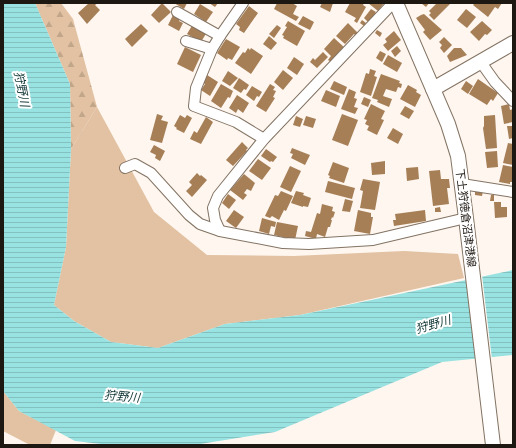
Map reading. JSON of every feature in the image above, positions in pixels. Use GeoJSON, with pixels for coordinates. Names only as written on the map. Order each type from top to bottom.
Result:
{"type":"FeatureCollection","features":[{"type":"Feature","properties":{"kind":"main road","name":"下土狩徳倉沼津港線"},"geometry":{"type":"LineString","coordinates":[[394,3],[433,89],[455,144],[467,222],[492,445]]}},
{"type":"Feature","properties":{"kind":"main road"},"geometry":{"type":"LineString","coordinates":[[433,89],[513,43]]}},
{"type":"Feature","properties":{"kind":"street"},"geometry":{"type":"LineString","coordinates":[[243,3],[212,50],[196,88],[194,106],[236,122],[264,140]]}},
{"type":"Feature","properties":{"kind":"street"},"geometry":{"type":"LineString","coordinates":[[220,230],[215,220],[213,208],[218,196],[264,140],[394,3]]}},
{"type":"Feature","properties":{"kind":"street"},"geometry":{"type":"LineString","coordinates":[[176,12],[220,36]]}},
{"type":"Feature","properties":{"kind":"street"},"geometry":{"type":"LineString","coordinates":[[186,41],[212,50]]}},
{"type":"Feature","properties":{"kind":"street"},"geometry":{"type":"LineString","coordinates":[[480,62],[495,82],[513,101]]}},
{"type":"Feature","properties":{"kind":"street"},"geometry":{"type":"LineString","coordinates":[[125,168],[135,164],[151,173],[189,215],[200,224],[283,244],[373,240],[467,222]]}},
{"type":"Feature","properties":{"kind":"street"},"geometry":{"type":"LineString","coordinates":[[462,184],[513,192]]}},
{"type":"Feature","properties":{"kind":"green space"},"geometry":{"type":"Polygon","coordinates":[[[35,3],[61,3],[73,19],[97,107],[71,149],[70,84],[35,3]]]}},
{"type":"Feature","properties":{"kind":"green space"},"geometry":{"type":"Polygon","coordinates":[[[97,107],[154,212],[207,255],[294,256],[404,251],[458,254],[464,278],[300,315],[225,324],[158,348],[111,342],[74,321],[54,305],[66,247],[71,149],[97,107]]]}},
{"type":"Feature","properties":{"kind":"green space"},"geometry":{"type":"Polygon","coordinates":[[[3,391],[19,411],[56,430],[50,445],[30,445],[3,431],[3,391]]]}},
{"type":"Feature","properties":{"kind":"water","name":"狩野川"},"geometry":{"type":"Polygon","coordinates":[[[3,3],[35,3],[70,84],[71,149],[66,247],[54,305],[74,321],[111,342],[158,348],[225,324],[300,315],[513,270],[513,355],[442,362],[275,432],[194,445],[110,445],[75,441],[19,411],[3,391],[3,3]]]}},
{"type":"Feature","properties":{"kind":"pier"},"geometry":{"type":"Polygon","coordinates":[[[482,275],[492,359],[477,360],[467,278],[482,275]]]}},
{"type":"Feature","properties":{"kind":"building"},"geometry":{"type":"Polygon","coordinates":[[[89,3],[98,3],[95,5],[100,10],[87,24],[78,13],[89,3]]]}},
{"type":"Feature","properties":{"kind":"building"},"geometry":{"type":"Polygon","coordinates":[[[162,3],[171,12],[159,23],[151,15],[162,3]]]}},
{"type":"Feature","properties":{"kind":"building"},"geometry":{"type":"Polygon","coordinates":[[[174,3],[187,3],[184,9],[174,3]]]}},
{"type":"Feature","properties":{"kind":"building"},"geometry":{"type":"Polygon","coordinates":[[[209,3],[218,3],[215,7],[209,3]]]}},
{"type":"Feature","properties":{"kind":"building"},"geometry":{"type":"Polygon","coordinates":[[[277,3],[292,3],[297,6],[293,14],[299,17],[296,21],[274,9],[277,3]]]}},
{"type":"Feature","properties":{"kind":"building"},"geometry":{"type":"Polygon","coordinates":[[[322,3],[333,3],[330,12],[320,7],[322,3]]]}},
{"type":"Feature","properties":{"kind":"building"},"geometry":{"type":"Polygon","coordinates":[[[350,3],[364,3],[363,5],[366,7],[357,23],[354,21],[356,18],[345,12],[350,3]]]}},
{"type":"Feature","properties":{"kind":"building"},"geometry":{"type":"Polygon","coordinates":[[[368,3],[384,3],[378,11],[368,3]]]}},
{"type":"Feature","properties":{"kind":"building"},"geometry":{"type":"Polygon","coordinates":[[[421,3],[429,3],[426,7],[421,3]]]}},
{"type":"Feature","properties":{"kind":"building"},"geometry":{"type":"Polygon","coordinates":[[[437,3],[451,3],[434,20],[429,15],[431,13],[429,11],[437,3]]]}},
{"type":"Feature","properties":{"kind":"building"},"geometry":{"type":"Polygon","coordinates":[[[475,3],[502,3],[498,9],[495,7],[488,17],[473,5],[475,3]]]}},
{"type":"Feature","properties":{"kind":"building"},"geometry":{"type":"Polygon","coordinates":[[[200,4],[213,12],[206,22],[194,14],[200,4]]]}},
{"type":"Feature","properties":{"kind":"building"},"geometry":{"type":"Polygon","coordinates":[[[249,6],[258,13],[244,33],[239,30],[240,27],[236,24],[249,6]]]}},
{"type":"Feature","properties":{"kind":"building"},"geometry":{"type":"Polygon","coordinates":[[[371,9],[376,12],[376,14],[369,23],[364,18],[371,9]]]}},
{"type":"Feature","properties":{"kind":"building"},"geometry":{"type":"Polygon","coordinates":[[[466,9],[476,17],[467,28],[457,20],[466,9]]]}},
{"type":"Feature","properties":{"kind":"building"},"geometry":{"type":"Polygon","coordinates":[[[424,14],[442,30],[430,40],[423,32],[425,30],[416,18],[424,14]]]}},
{"type":"Feature","properties":{"kind":"building"},"geometry":{"type":"Polygon","coordinates":[[[173,15],[180,19],[179,21],[183,23],[179,31],[168,25],[173,15]]]}},
{"type":"Feature","properties":{"kind":"building"},"geometry":{"type":"Polygon","coordinates":[[[303,16],[314,22],[310,30],[298,24],[303,16]]]}},
{"type":"Feature","properties":{"kind":"building"},"geometry":{"type":"Polygon","coordinates":[[[362,20],[366,23],[364,26],[360,23],[362,20]]]}},
{"type":"Feature","properties":{"kind":"building"},"geometry":{"type":"Polygon","coordinates":[[[288,21],[305,31],[297,46],[283,38],[284,36],[282,35],[287,27],[285,26],[288,21]]]}},
{"type":"Feature","properties":{"kind":"building"},"geometry":{"type":"Polygon","coordinates":[[[482,21],[492,30],[487,35],[485,34],[479,41],[470,32],[482,21]]]}},
{"type":"Feature","properties":{"kind":"building"},"geometry":{"type":"Polygon","coordinates":[[[348,23],[359,34],[356,36],[354,34],[345,44],[336,36],[348,23]]]}},
{"type":"Feature","properties":{"kind":"building"},"geometry":{"type":"Polygon","coordinates":[[[141,24],[148,31],[132,47],[125,39],[141,24]]]}},
{"type":"Feature","properties":{"kind":"building"},"geometry":{"type":"Polygon","coordinates":[[[193,24],[207,32],[201,42],[187,34],[193,24]]]}},
{"type":"Feature","properties":{"kind":"building"},"geometry":{"type":"Polygon","coordinates":[[[277,25],[281,28],[274,38],[269,34],[277,25]]]}},
{"type":"Feature","properties":{"kind":"building"},"geometry":{"type":"Polygon","coordinates":[[[377,30],[382,33],[380,37],[375,33],[377,30]]]}},
{"type":"Feature","properties":{"kind":"building"},"geometry":{"type":"Polygon","coordinates":[[[394,31],[401,40],[388,51],[383,45],[387,42],[385,39],[394,31]]]}},
{"type":"Feature","properties":{"kind":"building"},"geometry":{"type":"Polygon","coordinates":[[[269,36],[277,43],[271,50],[263,44],[269,36]]]}},
{"type":"Feature","properties":{"kind":"building"},"geometry":{"type":"Polygon","coordinates":[[[444,37],[452,45],[444,53],[440,48],[442,45],[439,42],[444,37]]]}},
{"type":"Feature","properties":{"kind":"building"},"geometry":{"type":"Polygon","coordinates":[[[334,38],[345,48],[331,62],[328,60],[331,56],[324,49],[334,38]]]}},
{"type":"Feature","properties":{"kind":"building"},"geometry":{"type":"Polygon","coordinates":[[[226,39],[240,47],[232,60],[228,58],[227,60],[217,53],[226,39]]]}},
{"type":"Feature","properties":{"kind":"building"},"geometry":{"type":"Polygon","coordinates":[[[397,46],[401,51],[395,57],[391,51],[397,46]]]}},
{"type":"Feature","properties":{"kind":"building"},"geometry":{"type":"Polygon","coordinates":[[[185,47],[201,55],[193,72],[177,64],[185,47]]]}},
{"type":"Feature","properties":{"kind":"building"},"geometry":{"type":"Polygon","coordinates":[[[248,48],[250,50],[251,48],[263,56],[251,74],[235,63],[248,48]]]}},
{"type":"Feature","properties":{"kind":"building"},"geometry":{"type":"Polygon","coordinates":[[[454,48],[461,48],[467,55],[450,62],[447,56],[454,48]]]}},
{"type":"Feature","properties":{"kind":"building"},"geometry":{"type":"Polygon","coordinates":[[[380,51],[386,54],[382,62],[376,58],[380,51]]]}},
{"type":"Feature","properties":{"kind":"building"},"geometry":{"type":"Polygon","coordinates":[[[323,52],[328,57],[317,68],[310,62],[313,58],[315,60],[323,52]]]}},
{"type":"Feature","properties":{"kind":"building"},"geometry":{"type":"Polygon","coordinates":[[[388,55],[402,63],[397,72],[383,64],[388,55]]]}},
{"type":"Feature","properties":{"kind":"building"},"geometry":{"type":"Polygon","coordinates":[[[294,57],[304,64],[297,75],[287,68],[294,57]]]}},
{"type":"Feature","properties":{"kind":"building"},"geometry":{"type":"Polygon","coordinates":[[[370,69],[376,71],[374,76],[377,77],[371,96],[360,92],[366,73],[369,74],[370,69]]]}},
{"type":"Feature","properties":{"kind":"building"},"geometry":{"type":"Polygon","coordinates":[[[283,70],[293,78],[283,90],[274,82],[283,70]]]}},
{"type":"Feature","properties":{"kind":"building"},"geometry":{"type":"Polygon","coordinates":[[[228,71],[238,78],[230,86],[222,81],[228,71]]]}},
{"type":"Feature","properties":{"kind":"building"},"geometry":{"type":"Polygon","coordinates":[[[381,74],[400,81],[399,83],[402,84],[401,88],[398,87],[396,92],[386,89],[383,96],[392,99],[389,107],[372,98],[381,74]]]}},
{"type":"Feature","properties":{"kind":"building"},"geometry":{"type":"Polygon","coordinates":[[[207,75],[218,82],[210,96],[201,90],[205,84],[202,82],[207,75]]]}},
{"type":"Feature","properties":{"kind":"building"},"geometry":{"type":"Polygon","coordinates":[[[239,78],[249,85],[246,90],[244,89],[241,93],[233,88],[239,78]]]}},
{"type":"Feature","properties":{"kind":"building"},"geometry":{"type":"Polygon","coordinates":[[[478,79],[498,93],[493,101],[491,99],[487,105],[469,94],[478,79]]]}},
{"type":"Feature","properties":{"kind":"building"},"geometry":{"type":"Polygon","coordinates":[[[334,81],[347,87],[344,95],[330,89],[334,81]]]}},
{"type":"Feature","properties":{"kind":"building"},"geometry":{"type":"Polygon","coordinates":[[[466,81],[473,86],[468,94],[461,89],[466,81]]]}},
{"type":"Feature","properties":{"kind":"building"},"geometry":{"type":"Polygon","coordinates":[[[221,84],[233,91],[230,98],[228,97],[221,108],[211,101],[221,84]]]}},
{"type":"Feature","properties":{"kind":"building"},"geometry":{"type":"Polygon","coordinates":[[[270,84],[275,87],[273,90],[276,91],[273,97],[275,98],[266,112],[256,106],[270,84]]]}},
{"type":"Feature","properties":{"kind":"building"},"geometry":{"type":"Polygon","coordinates":[[[408,85],[417,90],[416,92],[421,95],[415,107],[400,99],[408,85]]]}},
{"type":"Feature","properties":{"kind":"building"},"geometry":{"type":"Polygon","coordinates":[[[252,86],[262,92],[254,101],[246,95],[252,86]]]}},
{"type":"Feature","properties":{"kind":"building"},"geometry":{"type":"Polygon","coordinates":[[[349,89],[356,92],[354,98],[357,99],[354,107],[358,108],[355,114],[341,109],[349,89]]]}},
{"type":"Feature","properties":{"kind":"building"},"geometry":{"type":"Polygon","coordinates":[[[326,90],[340,96],[336,107],[321,101],[326,90]]]}},
{"type":"Feature","properties":{"kind":"building"},"geometry":{"type":"Polygon","coordinates":[[[237,95],[249,103],[243,113],[238,109],[236,113],[229,108],[237,95]]]}},
{"type":"Feature","properties":{"kind":"building"},"geometry":{"type":"Polygon","coordinates":[[[364,97],[371,100],[368,107],[361,104],[364,97]]]}},
{"type":"Feature","properties":{"kind":"building"},"geometry":{"type":"Polygon","coordinates":[[[371,104],[385,111],[381,119],[384,120],[377,135],[367,130],[369,126],[365,124],[367,120],[364,119],[371,104]]]}},
{"type":"Feature","properties":{"kind":"building"},"geometry":{"type":"Polygon","coordinates":[[[509,104],[510,110],[513,109],[513,122],[504,124],[501,106],[509,104]]]}},
{"type":"Feature","properties":{"kind":"building"},"geometry":{"type":"Polygon","coordinates":[[[405,106],[414,111],[409,119],[400,114],[405,106]]]}},
{"type":"Feature","properties":{"kind":"building"},"geometry":{"type":"Polygon","coordinates":[[[157,114],[163,116],[161,120],[168,122],[162,143],[150,140],[157,114]]]}},
{"type":"Feature","properties":{"kind":"building"},"geometry":{"type":"Polygon","coordinates":[[[342,114],[358,120],[348,146],[332,140],[342,114]]]}},
{"type":"Feature","properties":{"kind":"building"},"geometry":{"type":"Polygon","coordinates":[[[180,115],[185,118],[187,115],[192,118],[184,133],[176,129],[177,128],[174,126],[180,115]]]}},
{"type":"Feature","properties":{"kind":"building"},"geometry":{"type":"Polygon","coordinates":[[[495,115],[497,148],[486,149],[483,128],[484,116],[495,115]]]}},
{"type":"Feature","properties":{"kind":"building"},"geometry":{"type":"Polygon","coordinates":[[[296,116],[303,119],[300,127],[293,125],[296,116]]]}},
{"type":"Feature","properties":{"kind":"building"},"geometry":{"type":"Polygon","coordinates":[[[306,116],[316,119],[313,128],[303,125],[306,116]]]}},
{"type":"Feature","properties":{"kind":"building"},"geometry":{"type":"Polygon","coordinates":[[[206,117],[213,122],[201,144],[190,139],[194,131],[197,133],[206,117]]]}},
{"type":"Feature","properties":{"kind":"building"},"geometry":{"type":"Polygon","coordinates":[[[507,126],[513,126],[513,138],[509,139],[507,126]]]}},
{"type":"Feature","properties":{"kind":"building"},"geometry":{"type":"Polygon","coordinates":[[[393,128],[403,134],[398,144],[387,138],[393,128]]]}},
{"type":"Feature","properties":{"kind":"building"},"geometry":{"type":"Polygon","coordinates":[[[242,142],[248,148],[246,150],[247,151],[233,166],[226,160],[242,142]]]}},
{"type":"Feature","properties":{"kind":"building"},"geometry":{"type":"Polygon","coordinates":[[[508,143],[513,144],[513,165],[503,163],[508,143]]]}},
{"type":"Feature","properties":{"kind":"building"},"geometry":{"type":"Polygon","coordinates":[[[154,145],[165,151],[160,161],[155,158],[156,155],[150,152],[154,145]]]}},
{"type":"Feature","properties":{"kind":"building"},"geometry":{"type":"Polygon","coordinates":[[[292,148],[310,155],[305,165],[291,158],[293,154],[290,153],[292,148]]]}},
{"type":"Feature","properties":{"kind":"building"},"geometry":{"type":"Polygon","coordinates":[[[266,149],[277,157],[273,162],[270,162],[261,156],[266,149]]]}},
{"type":"Feature","properties":{"kind":"building"},"geometry":{"type":"Polygon","coordinates":[[[497,151],[498,167],[487,168],[485,152],[497,151]]]}},
{"type":"Feature","properties":{"kind":"building"},"geometry":{"type":"Polygon","coordinates":[[[258,159],[271,168],[262,180],[249,171],[258,159]]]}},
{"type":"Feature","properties":{"kind":"building"},"geometry":{"type":"Polygon","coordinates":[[[385,161],[385,174],[372,175],[371,163],[385,161]]]}},
{"type":"Feature","properties":{"kind":"building"},"geometry":{"type":"Polygon","coordinates":[[[333,162],[349,168],[344,183],[329,178],[330,176],[328,175],[333,162]]]}},
{"type":"Feature","properties":{"kind":"building"},"geometry":{"type":"Polygon","coordinates":[[[503,165],[513,167],[513,182],[510,182],[510,184],[499,182],[503,165]]]}},
{"type":"Feature","properties":{"kind":"building"},"geometry":{"type":"Polygon","coordinates":[[[290,166],[301,171],[291,192],[280,187],[290,166]]]}},
{"type":"Feature","properties":{"kind":"building"},"geometry":{"type":"Polygon","coordinates":[[[418,167],[419,179],[407,181],[406,168],[418,167]]]}},
{"type":"Feature","properties":{"kind":"building"},"geometry":{"type":"Polygon","coordinates":[[[440,170],[441,179],[449,179],[450,188],[447,188],[449,204],[433,206],[429,171],[440,170]]]}},
{"type":"Feature","properties":{"kind":"building"},"geometry":{"type":"Polygon","coordinates":[[[197,173],[207,180],[192,197],[186,191],[192,185],[189,182],[197,173]]]}},
{"type":"Feature","properties":{"kind":"building"},"geometry":{"type":"Polygon","coordinates":[[[244,174],[255,183],[251,191],[247,189],[244,193],[247,195],[243,200],[230,190],[244,174]]]}},
{"type":"Feature","properties":{"kind":"building"},"geometry":{"type":"Polygon","coordinates":[[[363,179],[380,182],[375,210],[360,208],[363,191],[360,190],[363,179]]]}},
{"type":"Feature","properties":{"kind":"building"},"geometry":{"type":"Polygon","coordinates":[[[328,181],[355,188],[352,199],[325,192],[328,181]]]}},
{"type":"Feature","properties":{"kind":"building"},"geometry":{"type":"Polygon","coordinates":[[[475,190],[483,191],[482,196],[475,195],[475,190]]]}},
{"type":"Feature","properties":{"kind":"building"},"geometry":{"type":"Polygon","coordinates":[[[281,191],[293,196],[286,211],[284,210],[279,220],[272,216],[270,218],[265,216],[275,195],[278,196],[281,191]]]}},
{"type":"Feature","properties":{"kind":"building"},"geometry":{"type":"Polygon","coordinates":[[[296,191],[304,193],[303,195],[311,198],[308,207],[291,203],[296,191]]]}},
{"type":"Feature","properties":{"kind":"building"},"geometry":{"type":"Polygon","coordinates":[[[228,194],[236,200],[229,209],[222,203],[228,194]]]}},
{"type":"Feature","properties":{"kind":"building"},"geometry":{"type":"Polygon","coordinates":[[[491,195],[494,195],[494,201],[490,201],[491,195]]]}},
{"type":"Feature","properties":{"kind":"building"},"geometry":{"type":"Polygon","coordinates":[[[345,199],[353,201],[350,212],[342,211],[345,199]]]}},
{"type":"Feature","properties":{"kind":"building"},"geometry":{"type":"Polygon","coordinates":[[[494,202],[501,202],[501,207],[507,207],[507,217],[495,218],[494,202]]]}},
{"type":"Feature","properties":{"kind":"building"},"geometry":{"type":"Polygon","coordinates":[[[322,204],[333,207],[332,211],[335,212],[325,237],[317,234],[316,239],[305,236],[306,231],[311,232],[317,213],[320,214],[322,204]]]}},
{"type":"Feature","properties":{"kind":"building"},"geometry":{"type":"Polygon","coordinates":[[[440,207],[441,212],[435,212],[435,208],[440,207]]]}},
{"type":"Feature","properties":{"kind":"building"},"geometry":{"type":"Polygon","coordinates":[[[234,210],[244,217],[236,228],[226,221],[234,210]]]}},
{"type":"Feature","properties":{"kind":"building"},"geometry":{"type":"Polygon","coordinates":[[[358,210],[371,213],[371,217],[373,217],[370,234],[354,231],[358,210]]]}},
{"type":"Feature","properties":{"kind":"building"},"geometry":{"type":"Polygon","coordinates":[[[425,210],[426,221],[394,226],[393,220],[396,220],[395,214],[425,210]]]}},
{"type":"Feature","properties":{"kind":"building"},"geometry":{"type":"Polygon","coordinates":[[[262,218],[276,222],[275,227],[271,226],[269,234],[259,231],[262,218]]]}},
{"type":"Feature","properties":{"kind":"building"},"geometry":{"type":"Polygon","coordinates":[[[277,222],[298,226],[295,240],[274,235],[277,222]]]}}]}
